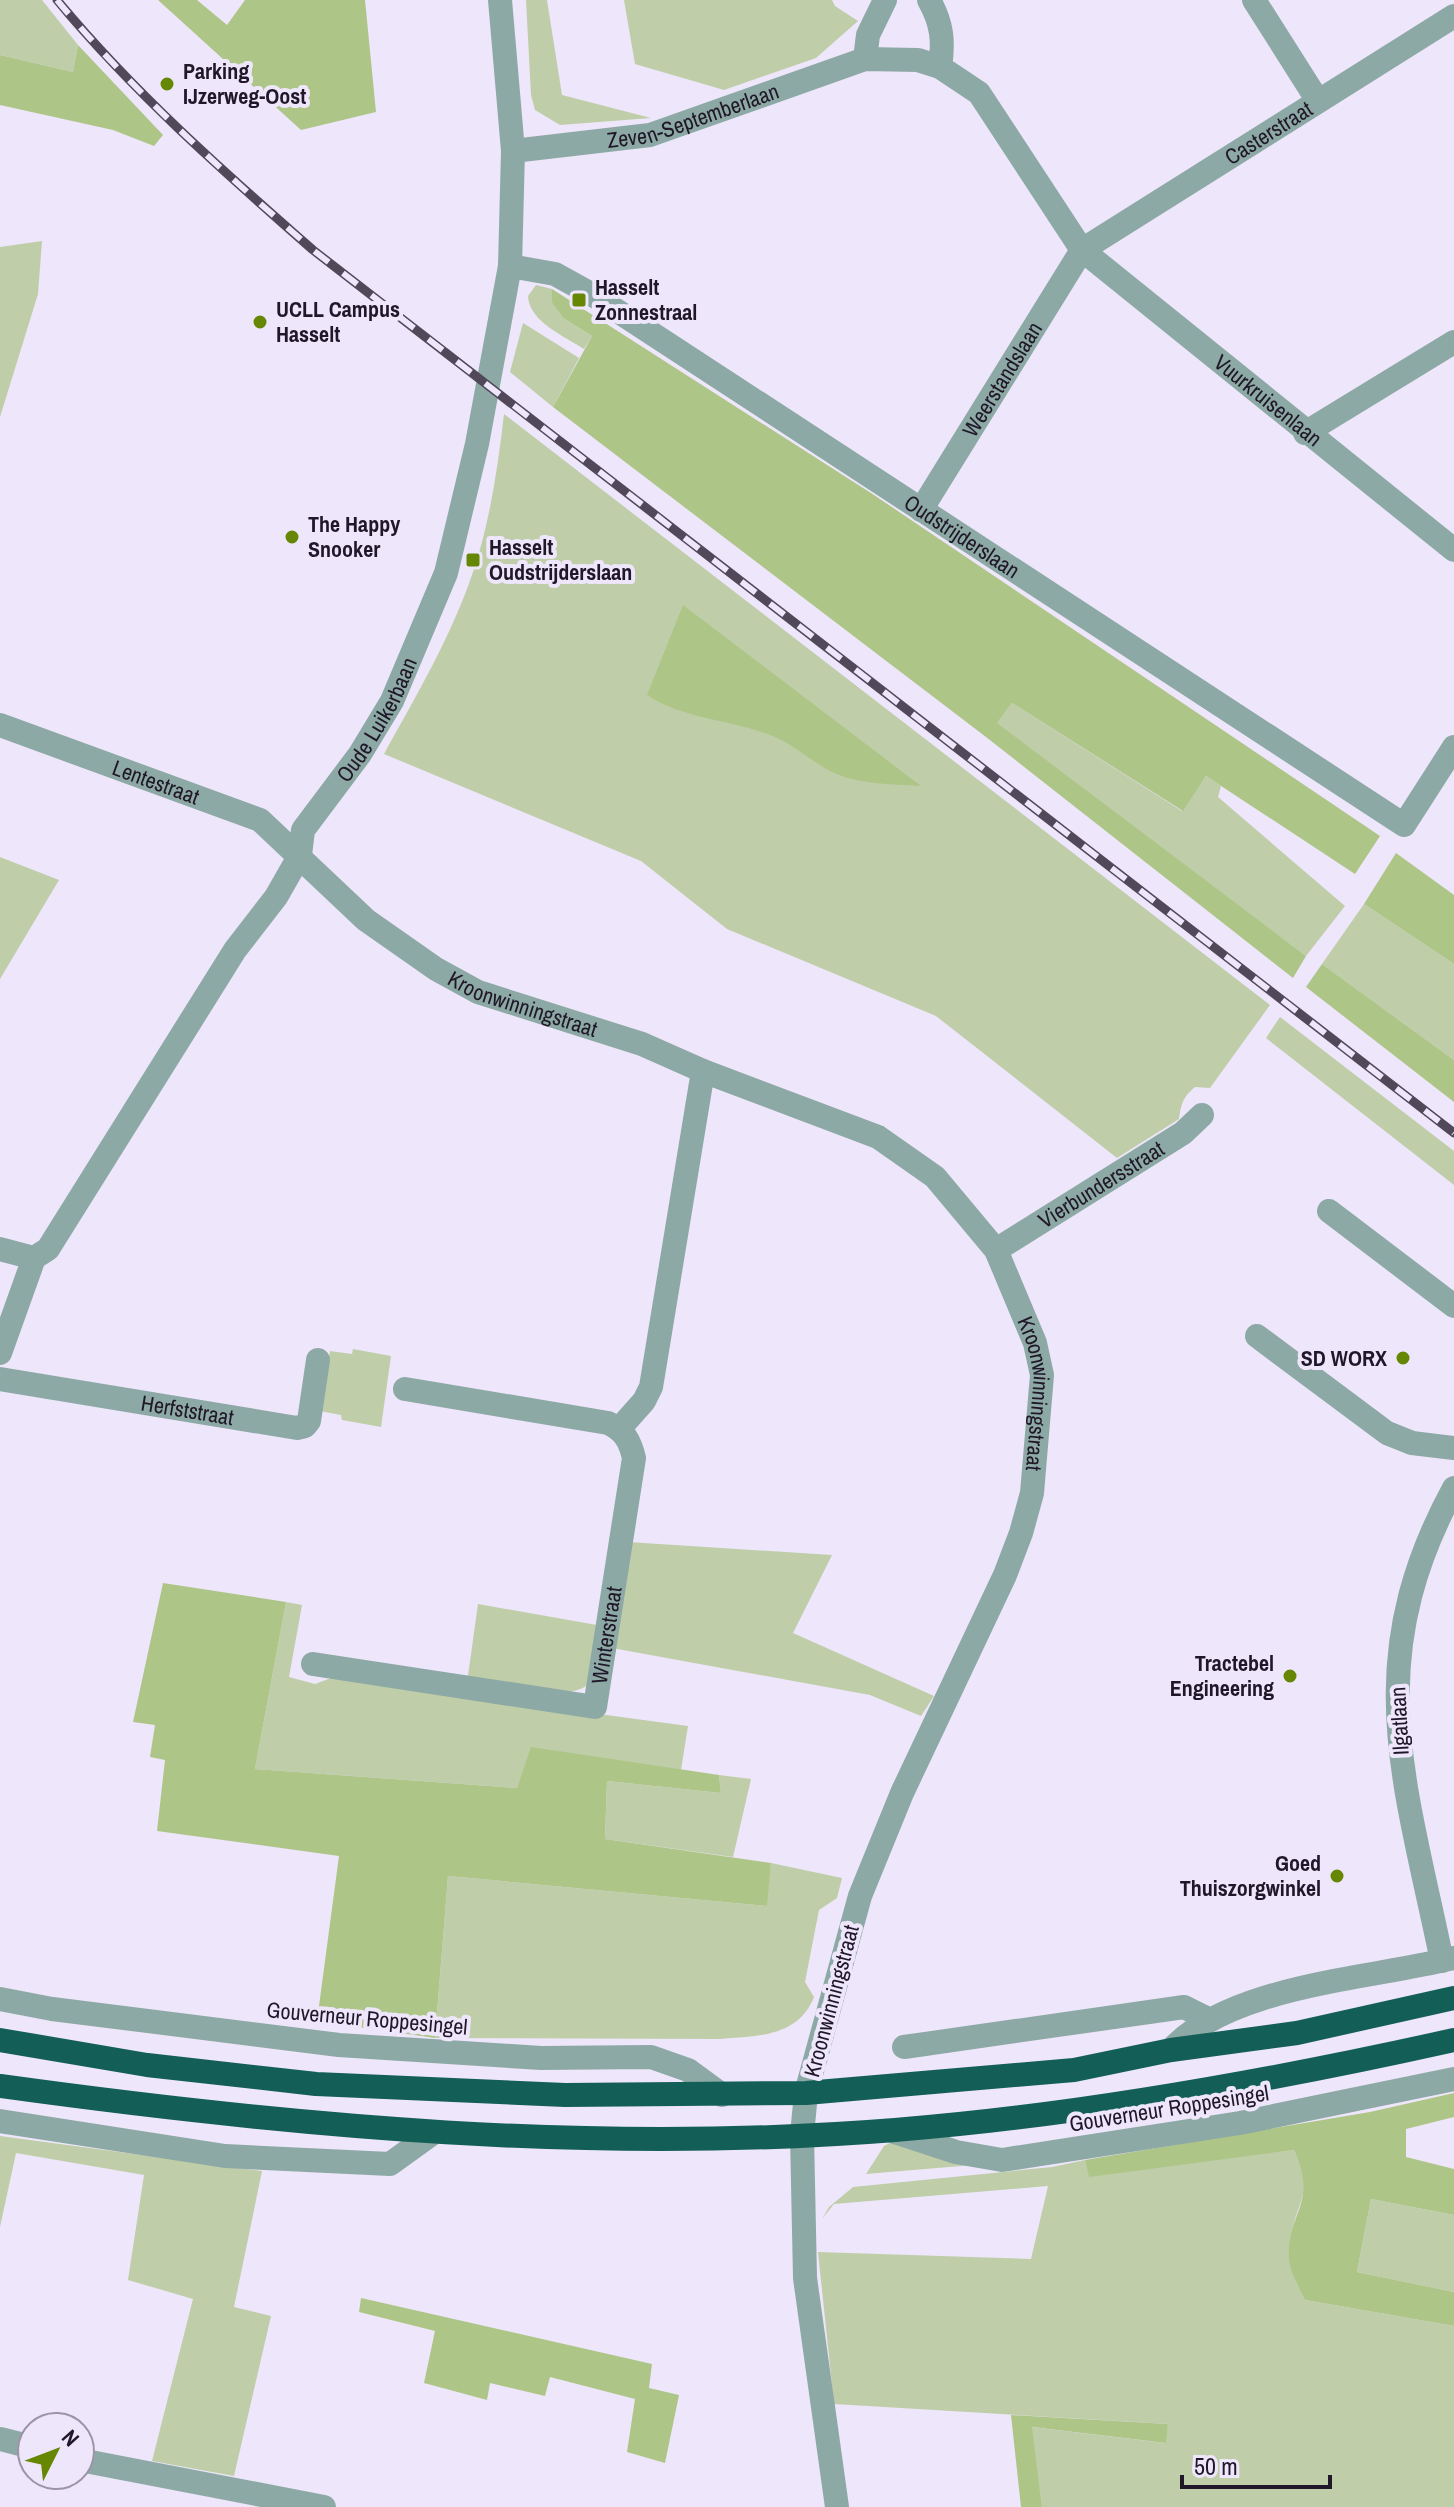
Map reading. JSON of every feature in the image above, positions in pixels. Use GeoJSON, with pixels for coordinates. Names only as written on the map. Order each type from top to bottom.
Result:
{"type":"FeatureCollection","features":[{"type":"Feature","properties":{"kind":"highway"},"geometry":{"type":"LineString","coordinates":[[0,2040],[147,2065],[316,2084],[565,2095],[806,2093],[1074,2070],[1171,2050],[1297,2033],[1454,1998]]}},
{"type":"Feature","properties":{"kind":"highway","name":"Gouverneur Roppesingel"},"geometry":{"type":"LineString","coordinates":[[0,2086],[271,2121],[433,2133],[542,2138],[802,2135],[892,2131],[1163,2098],[1305,2073],[1454,2040]]}},
{"type":"Feature","properties":{"kind":"street","name":"Oude Luikerbaan"},"geometry":{"type":"LineString","coordinates":[[0,1353],[34,1258],[48,1249],[235,950],[276,897],[300,855],[303,830],[360,754],[406,676],[446,573],[477,444],[510,266],[513,151],[500,0]]}},
{"type":"Feature","properties":{"kind":"street"},"geometry":{"type":"LineString","coordinates":[[865,59],[868,35],[885,0]]}},
{"type":"Feature","properties":{"kind":"street"},"geometry":{"type":"LineString","coordinates":[[929,0],[940,18],[944,45],[940,67]]}},
{"type":"Feature","properties":{"kind":"street"},"geometry":{"type":"LineString","coordinates":[[1254,0],[1318,101]]}},
{"type":"Feature","properties":{"kind":"street","name":"Casterstraat"},"geometry":{"type":"LineString","coordinates":[[1082,250],[1454,16]]}},
{"type":"Feature","properties":{"kind":"street","name":"Zeven-Septemberlaan"},"geometry":{"type":"LineString","coordinates":[[513,151],[650,135],[865,59],[918,60],[940,67],[979,93],[1082,250]]}},
{"type":"Feature","properties":{"kind":"street","name":"Vuurkruisenlaan"},"geometry":{"type":"LineString","coordinates":[[1082,250],[1305,433],[1454,550]]}},
{"type":"Feature","properties":{"kind":"street","name":"Weerstandslaan"},"geometry":{"type":"LineString","coordinates":[[921,510],[1082,250]]}},
{"type":"Feature","properties":{"kind":"street","name":"Oudstrijderslaan"},"geometry":{"type":"LineString","coordinates":[[510,266],[555,274],[593,295],[1404,825],[1454,747]]}},
{"type":"Feature","properties":{"kind":"street"},"geometry":{"type":"LineString","coordinates":[[1305,433],[1454,342]]}},
{"type":"Feature","properties":{"kind":"street","name":"Lentestraat"},"geometry":{"type":"LineString","coordinates":[[0,725],[260,820],[300,855]]}},
{"type":"Feature","properties":{"kind":"street","name":"Kroonwinningstraat"},"geometry":{"type":"LineString","coordinates":[[300,855],[366,920],[436,969],[478,992],[642,1044],[703,1071],[878,1137],[905,1152],[958,1201],[996,1250],[1035,1343],[1042,1375],[1032,1493],[1005,1575],[902,1793],[860,1896],[806,2093],[802,2135],[805,2278],[837,2507]]}},
{"type":"Feature","properties":{"kind":"street"},"geometry":{"type":"LineString","coordinates":[[405,1389],[620,1428],[644,1401],[651,1387],[703,1071]]}},
{"type":"Feature","properties":{"kind":"street","name":"Vierbundersstraat"},"geometry":{"type":"LineString","coordinates":[[996,1250],[1183,1133],[1202,1115]]}},
{"type":"Feature","properties":{"kind":"street"},"geometry":{"type":"LineString","coordinates":[[1329,1211],[1454,1306]]}},
{"type":"Feature","properties":{"kind":"street"},"geometry":{"type":"LineString","coordinates":[[0,1249],[34,1258]]}},
{"type":"Feature","properties":{"kind":"street"},"geometry":{"type":"LineString","coordinates":[[1257,1336],[1387,1433],[1412,1443],[1454,1448]]}},
{"type":"Feature","properties":{"kind":"street","name":"Herfststraat"},"geometry":{"type":"LineString","coordinates":[[0,1379],[297,1428],[309,1421],[318,1360]]}},
{"type":"Feature","properties":{"kind":"street","name":"Winterstraat"},"geometry":{"type":"LineString","coordinates":[[313,1664],[595,1707],[634,1458],[631,1445],[620,1428]]}},
{"type":"Feature","properties":{"kind":"street","name":"Ilgatlaan"},"geometry":{"type":"LineString","coordinates":[[1448,1960],[1397,1744],[1396,1686],[1400,1633],[1415,1573],[1454,1488]]}},
{"type":"Feature","properties":{"kind":"street"},"geometry":{"type":"LineString","coordinates":[[1171,2050],[1185,2035],[1210,2020],[1263,1998],[1448,1960]]}},
{"type":"Feature","properties":{"kind":"street","name":"Gouverneur Roppesingel"},"geometry":{"type":"LineString","coordinates":[[0,1999],[52,2009],[339,2045],[541,2058],[651,2057],[688,2070],[722,2095]]}},
{"type":"Feature","properties":{"kind":"street"},"geometry":{"type":"LineString","coordinates":[[904,2047],[1099,2022],[1184,2007],[1210,2020]]}},
{"type":"Feature","properties":{"kind":"street","name":"Gouverneur Roppesingel"},"geometry":{"type":"LineString","coordinates":[[892,2131],[956,2152],[1002,2160],[1240,2123],[1454,2079]]}},
{"type":"Feature","properties":{"kind":"street"},"geometry":{"type":"LineString","coordinates":[[0,2121],[225,2156],[390,2164],[433,2133]]}},
{"type":"Feature","properties":{"kind":"street"},"geometry":{"type":"LineString","coordinates":[[96,2463],[324,2507]]}},
{"type":"Feature","properties":{"kind":"green space"},"geometry":{"type":"Polygon","coordinates":[[[0,0],[42,0],[78,45],[73,72],[0,55],[0,0]]]}},
{"type":"Feature","properties":{"kind":"green space"},"geometry":{"type":"Polygon","coordinates":[[[158,0],[197,0],[227,25],[245,0],[365,0],[376,112],[301,130],[158,0]]]}},
{"type":"Feature","properties":{"kind":"green space"},"geometry":{"type":"Polygon","coordinates":[[[526,0],[547,0],[562,95],[651,118],[560,125],[535,110],[531,95],[526,0]]]}},
{"type":"Feature","properties":{"kind":"green space"},"geometry":{"type":"Polygon","coordinates":[[[624,0],[832,0],[835,6],[858,21],[816,58],[724,90],[635,64],[624,0]]]}},
{"type":"Feature","properties":{"kind":"green space"},"geometry":{"type":"Polygon","coordinates":[[[78,45],[163,135],[154,146],[113,130],[0,105],[0,55],[73,72],[78,45]]]}},
{"type":"Feature","properties":{"kind":"green space"},"geometry":{"type":"Polygon","coordinates":[[[42,241],[38,294],[0,417],[0,247],[42,241]]]}},
{"type":"Feature","properties":{"kind":"green space"},"geometry":{"type":"Polygon","coordinates":[[[536,285],[552,289],[552,303],[563,318],[592,336],[584,349],[550,328],[535,314],[528,296],[536,285]]]}},
{"type":"Feature","properties":{"kind":"green space"},"geometry":{"type":"Polygon","coordinates":[[[552,289],[874,495],[1380,836],[1355,874],[1206,776],[1183,811],[1012,703],[997,723],[1306,956],[1293,978],[986,737],[553,407],[592,336],[563,318],[552,303],[552,289]]]}},
{"type":"Feature","properties":{"kind":"green space"},"geometry":{"type":"Polygon","coordinates":[[[523,323],[579,358],[553,407],[510,372],[523,323]]]}},
{"type":"Feature","properties":{"kind":"green space"},"geometry":{"type":"Polygon","coordinates":[[[504,414],[1270,1005],[1210,1088],[1195,1087],[1183,1101],[1179,1119],[1117,1158],[936,1016],[727,929],[641,861],[384,754],[444,642],[473,572],[493,494],[504,414]]]}},
{"type":"Feature","properties":{"kind":"green space"},"geometry":{"type":"Polygon","coordinates":[[[683,605],[921,786],[874,783],[841,776],[777,738],[678,710],[647,695],[683,605]]]}},
{"type":"Feature","properties":{"kind":"green space"},"geometry":{"type":"Polygon","coordinates":[[[1012,703],[1182,811],[1206,776],[1221,786],[1218,797],[1345,906],[1306,956],[996,724],[1012,703]]]}},
{"type":"Feature","properties":{"kind":"green space"},"geometry":{"type":"Polygon","coordinates":[[[1396,853],[1454,895],[1454,964],[1364,904],[1396,853]]]}},
{"type":"Feature","properties":{"kind":"green space"},"geometry":{"type":"Polygon","coordinates":[[[0,857],[59,880],[0,979],[0,857]]]}},
{"type":"Feature","properties":{"kind":"green space"},"geometry":{"type":"Polygon","coordinates":[[[1364,904],[1454,964],[1454,1060],[1322,964],[1364,904]]]}},
{"type":"Feature","properties":{"kind":"green space"},"geometry":{"type":"Polygon","coordinates":[[[1322,964],[1454,1060],[1454,1102],[1306,987],[1322,964]]]}},
{"type":"Feature","properties":{"kind":"green space"},"geometry":{"type":"Polygon","coordinates":[[[1280,1017],[1454,1151],[1454,1185],[1266,1038],[1280,1017]]]}},
{"type":"Feature","properties":{"kind":"green space"},"geometry":{"type":"Polygon","coordinates":[[[353,1349],[391,1356],[381,1427],[342,1420],[341,1415],[320,1411],[330,1351],[352,1354],[353,1349]]]}},
{"type":"Feature","properties":{"kind":"green space"},"geometry":{"type":"Polygon","coordinates":[[[628,1542],[832,1555],[793,1633],[934,1696],[921,1716],[870,1695],[612,1648],[628,1542]]]}},
{"type":"Feature","properties":{"kind":"green space"},"geometry":{"type":"Polygon","coordinates":[[[163,1583],[286,1602],[255,1769],[517,1788],[531,1747],[719,1775],[721,1793],[607,1781],[605,1839],[771,1863],[767,1906],[448,1876],[435,2038],[317,2021],[339,1856],[157,1831],[165,1760],[150,1757],[155,1725],[133,1722],[163,1583]]]}},
{"type":"Feature","properties":{"kind":"green space"},"geometry":{"type":"Polygon","coordinates":[[[286,1602],[302,1605],[289,1677],[315,1684],[331,1678],[688,1726],[681,1770],[532,1748],[517,1788],[255,1769],[286,1602]]]}},
{"type":"Feature","properties":{"kind":"green space"},"geometry":{"type":"Polygon","coordinates":[[[478,1604],[597,1625],[589,1682],[569,1692],[552,1693],[467,1683],[478,1604]]]}},
{"type":"Feature","properties":{"kind":"green space"},"geometry":{"type":"Polygon","coordinates":[[[719,1775],[751,1779],[733,1857],[605,1839],[607,1781],[721,1793],[719,1775]]]}},
{"type":"Feature","properties":{"kind":"green space"},"geometry":{"type":"Polygon","coordinates":[[[771,1863],[842,1878],[837,1898],[819,1910],[805,1982],[814,1997],[798,2020],[787,2027],[762,2035],[720,2039],[435,2038],[448,1876],[766,1906],[771,1863]]]}},
{"type":"Feature","properties":{"kind":"green space"},"geometry":{"type":"Polygon","coordinates":[[[1454,2093],[1454,2117],[1406,2129],[1406,2157],[1454,2169],[1454,2215],[1371,2199],[1357,2272],[1454,2292],[1454,2326],[1305,2300],[1289,2259],[1289,2243],[1303,2196],[1301,2169],[1294,2150],[1089,2177],[1085,2160],[1370,2112],[1454,2093]]]}},
{"type":"Feature","properties":{"kind":"green space"},"geometry":{"type":"Polygon","coordinates":[[[0,2136],[262,2171],[234,2307],[271,2316],[234,2476],[152,2461],[193,2299],[128,2280],[144,2175],[16,2153],[0,2227],[0,2136]]]}},
{"type":"Feature","properties":{"kind":"green space"},"geometry":{"type":"Polygon","coordinates":[[[903,2143],[973,2165],[866,2174],[884,2146],[903,2143]]]}},
{"type":"Feature","properties":{"kind":"green space"},"geometry":{"type":"Polygon","coordinates":[[[1294,2150],[1304,2187],[1290,2247],[1305,2300],[1454,2326],[1454,2507],[1042,2507],[1031,2427],[1165,2443],[1168,2424],[834,2404],[818,2252],[1031,2259],[1048,2186],[834,2204],[822,2219],[829,2207],[853,2187],[1052,2167],[1085,2160],[1090,2176],[1294,2150]]]}},
{"type":"Feature","properties":{"kind":"green space"},"geometry":{"type":"Polygon","coordinates":[[[1371,2199],[1454,2215],[1454,2292],[1357,2272],[1371,2199]]]}},
{"type":"Feature","properties":{"kind":"green space"},"geometry":{"type":"Polygon","coordinates":[[[361,2298],[652,2364],[649,2388],[679,2395],[665,2463],[627,2452],[635,2399],[550,2377],[545,2396],[490,2383],[487,2400],[424,2383],[435,2331],[359,2312],[361,2298]]]}},
{"type":"Feature","properties":{"kind":"green space"},"geometry":{"type":"Polygon","coordinates":[[[1011,2415],[1168,2424],[1166,2443],[1032,2427],[1042,2507],[1021,2507],[1011,2415]]]}},
{"type":"Feature","properties":{"kind":"railway"},"geometry":{"type":"LineString","coordinates":[[57,0],[148,99],[313,250],[1454,1133]]}},
{"type":"Feature","properties":{"kind":"place","name":"Parking IJzerweg-Oost"},"geometry":{"type":"Point","coordinates":[167,84]}},
{"type":"Feature","properties":{"kind":"place","name":"Hasselt Zonnestraal"},"geometry":{"type":"Point","coordinates":[579,300]}},
{"type":"Feature","properties":{"kind":"place","name":"UCLL Campus Hasselt"},"geometry":{"type":"Point","coordinates":[260,322]}},
{"type":"Feature","properties":{"kind":"place","name":"The Happy Snooker"},"geometry":{"type":"Point","coordinates":[292,537]}},
{"type":"Feature","properties":{"kind":"place","name":"Hasselt Oudstrijderslaan"},"geometry":{"type":"Point","coordinates":[473,560]}},
{"type":"Feature","properties":{"kind":"place","name":"SD WORX"},"geometry":{"type":"Point","coordinates":[1403,1358]}},
{"type":"Feature","properties":{"kind":"place","name":"Tractebel Engineering"},"geometry":{"type":"Point","coordinates":[1290,1676]}},
{"type":"Feature","properties":{"kind":"place","name":"Goed Thuiszorgwinkel"},"geometry":{"type":"Point","coordinates":[1337,1876]}}]}
